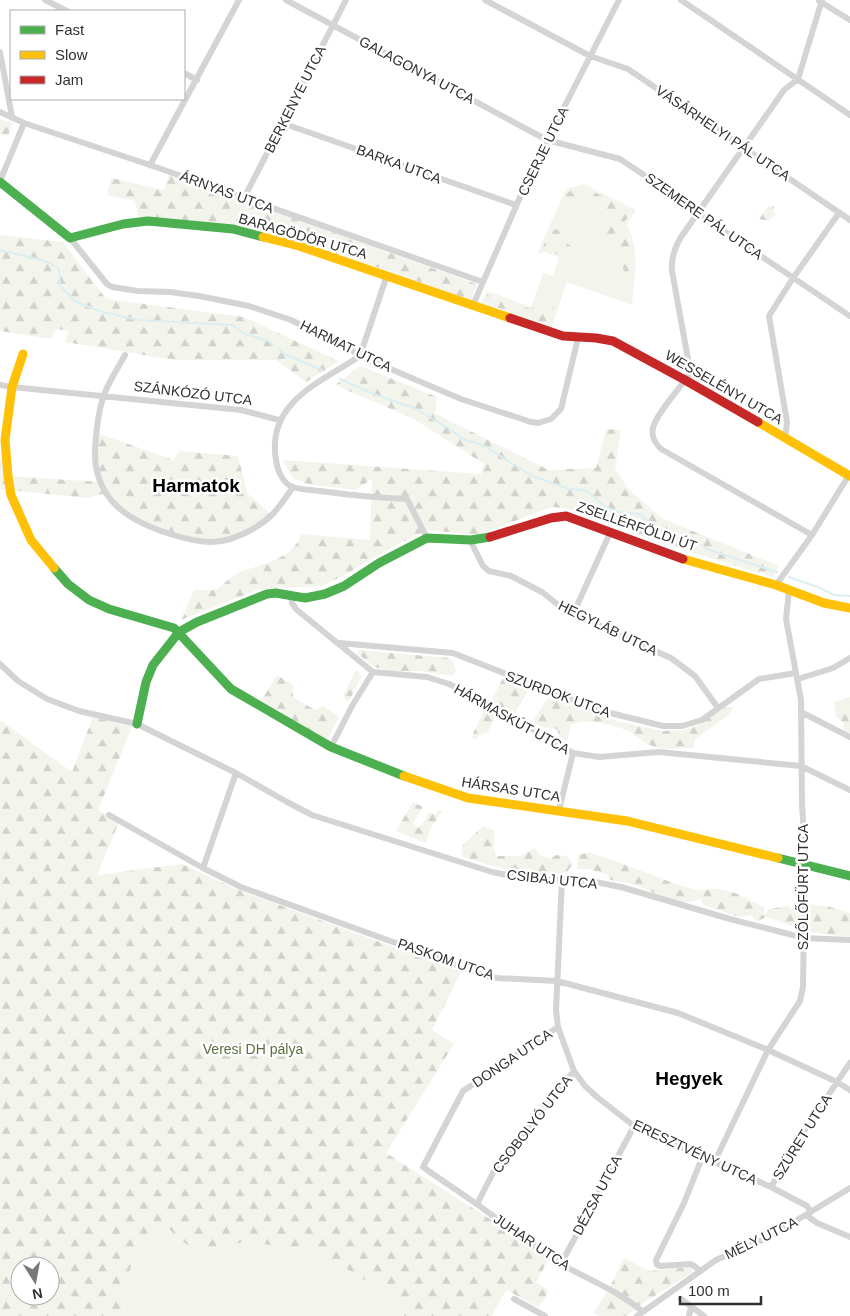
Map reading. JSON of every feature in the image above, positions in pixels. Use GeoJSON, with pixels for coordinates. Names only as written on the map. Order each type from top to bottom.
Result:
{"type":"FeatureCollection","features":[{"type":"Feature","properties":{"kind":"street"},"geometry":{"type":"LineString","coordinates":[[45,0],[65,10]]}},
{"type":"Feature","properties":{"kind":"street"},"geometry":{"type":"LineString","coordinates":[[150,165],[238,0]]}},
{"type":"Feature","properties":{"kind":"street","name":"GALAGONYA UTCA"},"geometry":{"type":"LineString","coordinates":[[286,0],[547,140]]}},
{"type":"Feature","properties":{"kind":"street","name":"BERKENYE UTCA"},"geometry":{"type":"LineString","coordinates":[[244,198],[346,0]]}},
{"type":"Feature","properties":{"kind":"street","name":"VÁSÁRHELYI PÁL UTCA"},"geometry":{"type":"LineString","coordinates":[[485,0],[590,56],[598,57],[628,70],[850,220]]}},
{"type":"Feature","properties":{"kind":"street","name":"CSERJE UTCA"},"geometry":{"type":"LineString","coordinates":[[473,305],[547,140],[619,0]]}},
{"type":"Feature","properties":{"kind":"street"},"geometry":{"type":"LineString","coordinates":[[681,0],[850,115]]}},
{"type":"Feature","properties":{"kind":"street"},"geometry":{"type":"LineString","coordinates":[[784,90],[798,79],[820,1],[850,20]]}},
{"type":"Feature","properties":{"kind":"street"},"geometry":{"type":"LineString","coordinates":[[0,52],[12,117]]}},
{"type":"Feature","properties":{"kind":"street"},"geometry":{"type":"LineString","coordinates":[[185,74],[197,80]]}},
{"type":"Feature","properties":{"kind":"street"},"geometry":{"type":"LineString","coordinates":[[790,74],[784,90],[697,213],[676,246],[672,256],[671,264],[690,364],[689,375],[657,419],[653,428],[655,443],[661,449],[812,536]]}},
{"type":"Feature","properties":{"kind":"street","name":"ÁRNYAS UTCA"},"geometry":{"type":"LineString","coordinates":[[0,112],[482,282]]}},
{"type":"Feature","properties":{"kind":"street"},"geometry":{"type":"LineString","coordinates":[[24,122],[0,182],[70,238]]}},
{"type":"Feature","properties":{"kind":"street","name":"BARKA UTCA"},"geometry":{"type":"LineString","coordinates":[[282,123],[516,206]]}},
{"type":"Feature","properties":{"kind":"street","name":"SZEMERE PÁL UTCA"},"geometry":{"type":"LineString","coordinates":[[547,140],[620,160],[653,180],[697,213],[850,316]]}},
{"type":"Feature","properties":{"kind":"street"},"geometry":{"type":"LineString","coordinates":[[784,438],[787,422],[769,316],[839,212]]}},
{"type":"Feature","properties":{"kind":"street","name":"BARAGÖDÖR UTCA"},"geometry":{"type":"LineString","coordinates":[[70,238],[123,224],[148,221],[233,229],[298,246],[563,336],[578,338]]}},
{"type":"Feature","properties":{"kind":"street","name":"HARMAT UTCA"},"geometry":{"type":"LineString","coordinates":[[70,238],[107,284],[112,287],[199,296],[249,306],[291,320],[346,347],[360,356],[461,398],[531,422],[538,423],[551,419],[561,409],[578,338]]}},
{"type":"Feature","properties":{"kind":"street"},"geometry":{"type":"LineString","coordinates":[[137,724],[146,682],[153,665],[179,632],[197,622],[267,594],[276,593],[305,598],[325,594],[344,586],[379,564],[427,538],[407,499],[361,497],[293,487],[280,475],[277,466],[275,448],[279,420],[300,393],[360,356],[387,275]]}},
{"type":"Feature","properties":{"kind":"street","name":"WESSELÉNYI UTCA"},"geometry":{"type":"LineString","coordinates":[[578,338],[596,338],[613,342],[685,380],[850,475]]}},
{"type":"Feature","properties":{"kind":"street"},"geometry":{"type":"LineString","coordinates":[[23,354],[12,388],[5,440],[11,495],[31,540],[68,584],[89,600],[109,609],[174,628],[179,632]]}},
{"type":"Feature","properties":{"kind":"street","name":"SZÁNKÓZÓ UTCA"},"geometry":{"type":"LineString","coordinates":[[103,396],[125,355]]}},
{"type":"Feature","properties":{"kind":"street","name":"SZÁNKÓZÓ UTCA"},"geometry":{"type":"LineString","coordinates":[[0,385],[12,388],[241,410],[279,420]]}},
{"type":"Feature","properties":{"kind":"street"},"geometry":{"type":"LineString","coordinates":[[103,396],[97,433],[96,466],[100,482],[111,500],[123,513],[132,519],[162,532],[187,539],[213,542],[244,533],[259,525],[283,504],[293,487]]}},
{"type":"Feature","properties":{"kind":"street"},"geometry":{"type":"LineString","coordinates":[[776,586],[812,536],[850,475]]}},
{"type":"Feature","properties":{"kind":"street","name":"ZSELLÉRFÖLDI ÚT"},"geometry":{"type":"LineString","coordinates":[[427,538],[485,539],[558,516],[566,516],[672,556],[776,586],[824,603],[850,608]]}},
{"type":"Feature","properties":{"kind":"street"},"geometry":{"type":"LineString","coordinates":[[574,612],[610,533]]}},
{"type":"Feature","properties":{"kind":"street","name":"HEGYLÁB UTCA"},"geometry":{"type":"LineString","coordinates":[[471,540],[483,566],[489,571],[511,576],[542,592],[561,607],[671,658],[695,676],[718,708]]}},
{"type":"Feature","properties":{"kind":"street","name":"SZŐLŐFÜRT UTCA"},"geometry":{"type":"LineString","coordinates":[[714,1163],[768,1050],[800,1001],[803,988],[805,865],[801,712],[797,676],[786,619],[789,591]]}},
{"type":"Feature","properties":{"kind":"street"},"geometry":{"type":"LineString","coordinates":[[290,595],[292,603],[297,610],[373,672],[352,706],[331,748]]}},
{"type":"Feature","properties":{"kind":"street","name":"HÁRSAS UTCA"},"geometry":{"type":"LineString","coordinates":[[179,632],[232,689],[331,748],[468,798],[626,821],[850,876]]}},
{"type":"Feature","properties":{"kind":"street","name":"SZURDOK UTCA"},"geometry":{"type":"LineString","coordinates":[[338,643],[453,654],[598,710],[663,726],[692,724],[702,720],[759,679],[797,676],[833,668],[850,658]]}},
{"type":"Feature","properties":{"kind":"street","name":"CSIBAJ UTCA"},"geometry":{"type":"LineString","coordinates":[[0,664],[18,681],[47,699],[79,711],[137,724],[236,773],[312,815],[492,872],[518,877],[621,887],[730,919],[804,938],[850,940]]}},
{"type":"Feature","properties":{"kind":"street","name":"HÁRMASKÚT UTCA"},"geometry":{"type":"LineString","coordinates":[[373,672],[428,677],[449,684],[495,706],[573,753],[599,757],[659,752],[801,766],[850,790]]}},
{"type":"Feature","properties":{"kind":"street"},"geometry":{"type":"LineString","coordinates":[[801,712],[850,737]]}},
{"type":"Feature","properties":{"kind":"street"},"geometry":{"type":"LineString","coordinates":[[559,810],[573,753]]}},
{"type":"Feature","properties":{"kind":"street"},"geometry":{"type":"LineString","coordinates":[[203,868],[236,773]]}},
{"type":"Feature","properties":{"kind":"street","name":"PASKOM UTCA"},"geometry":{"type":"LineString","coordinates":[[109,815],[240,887],[487,976],[557,981],[678,1013],[768,1050],[850,1090]]}},
{"type":"Feature","properties":{"kind":"street","name":"ERESZTVÉNY UTCA"},"geometry":{"type":"LineString","coordinates":[[562,880],[557,981],[558,1027],[574,1071],[585,1086],[634,1126],[702,1158],[771,1187],[807,1206],[808,1214]]}},
{"type":"Feature","properties":{"kind":"street","name":"DONGA UTCA"},"geometry":{"type":"LineString","coordinates":[[423,1167],[464,1091],[558,1027]]}},
{"type":"Feature","properties":{"kind":"street","name":"SZÜRET UTCA"},"geometry":{"type":"LineString","coordinates":[[771,1187],[807,1126],[812,1124],[850,1063]]}},
{"type":"Feature","properties":{"kind":"street","name":"CSOBOLYÓ UTCA"},"geometry":{"type":"LineString","coordinates":[[477,1204],[496,1167],[574,1071]]}},
{"type":"Feature","properties":{"kind":"street","name":"DÉZSA UTCA"},"geometry":{"type":"LineString","coordinates":[[561,1264],[634,1126]]}},
{"type":"Feature","properties":{"kind":"street"},"geometry":{"type":"LineString","coordinates":[[701,1271],[691,1264],[661,1266],[658,1265],[656,1260],[684,1203],[702,1158]]}},
{"type":"Feature","properties":{"kind":"street","name":"JUHAR UTCA"},"geometry":{"type":"LineString","coordinates":[[423,1167],[561,1264],[632,1302],[640,1314]]}},
{"type":"Feature","properties":{"kind":"street","name":"MÉLY UTCA"},"geometry":{"type":"LineString","coordinates":[[640,1314],[716,1260],[769,1237],[850,1188]]}},
{"type":"Feature","properties":{"kind":"street"},"geometry":{"type":"LineString","coordinates":[[808,1214],[817,1224],[850,1236]]}},
{"type":"Feature","properties":{"kind":"street"},"geometry":{"type":"LineString","coordinates":[[514,1299],[545,1316]]}},
{"type":"Feature","properties":{"kind":"street"},"geometry":{"type":"LineString","coordinates":[[681,1299],[704,1316]]}},
{"type":"Feature","properties":{"kind":"street"},"geometry":{"type":"LineString","coordinates":[[689,1316],[691,1307]]}},
{"type":"Feature","properties":{"kind":"green space"},"geometry":{"type":"Polygon","coordinates":[[[0,119],[13,123],[8,136],[0,134],[0,119]]]}},
{"type":"Feature","properties":{"kind":"green space"},"geometry":{"type":"Polygon","coordinates":[[[169,174],[477,284],[471,300],[389,271],[266,234],[224,225],[138,217],[135,201],[107,195],[111,178],[164,190],[169,174]]]}},
{"type":"Feature","properties":{"kind":"green space"},"geometry":{"type":"Polygon","coordinates":[[[584,184],[636,210],[627,224],[634,245],[636,264],[632,305],[567,282],[551,328],[481,304],[487,291],[531,307],[543,273],[553,276],[559,257],[545,252],[537,254],[566,189],[584,184]],[[581,200],[609,212],[614,240],[624,271],[631,241],[623,224],[632,211],[581,200]],[[551,228],[562,255],[560,262],[563,263],[564,241],[551,228]],[[488,295],[548,324],[531,310],[488,295]]]}},
{"type":"Feature","properties":{"kind":"green space"},"geometry":{"type":"Polygon","coordinates":[[[584,187],[632,211],[623,224],[632,249],[632,274],[624,272],[614,240],[598,237],[608,212],[581,200],[575,208],[563,202],[568,192],[584,187]]]}},
{"type":"Feature","properties":{"kind":"green space"},"geometry":{"type":"Polygon","coordinates":[[[769,205],[774,206],[773,212],[776,214],[770,221],[759,219],[769,205]]]}},
{"type":"Feature","properties":{"kind":"green space"},"geometry":{"type":"Polygon","coordinates":[[[551,228],[566,233],[564,241],[571,246],[572,256],[563,263],[560,262],[561,255],[542,249],[551,228]]]}},
{"type":"Feature","properties":{"kind":"green space"},"geometry":{"type":"Polygon","coordinates":[[[0,235],[63,242],[106,299],[244,317],[339,361],[306,382],[276,360],[175,360],[65,342],[69,331],[56,329],[51,339],[0,331],[0,235]]]}},
{"type":"Feature","properties":{"kind":"green space"},"geometry":{"type":"Polygon","coordinates":[[[487,295],[531,309],[537,299],[554,305],[548,324],[484,303],[487,295]]]}},
{"type":"Feature","properties":{"kind":"green space"},"geometry":{"type":"Polygon","coordinates":[[[360,366],[437,397],[435,413],[549,470],[596,468],[606,429],[621,430],[615,468],[629,490],[663,519],[779,566],[773,577],[658,542],[568,509],[554,507],[482,534],[428,530],[396,545],[341,577],[321,586],[260,589],[181,620],[194,590],[216,590],[238,573],[275,560],[291,550],[301,534],[370,540],[372,479],[356,490],[307,484],[294,479],[282,460],[481,474],[484,464],[414,419],[335,385],[360,366]]]}},
{"type":"Feature","properties":{"kind":"green space"},"geometry":{"type":"Polygon","coordinates":[[[97,433],[174,460],[179,451],[238,456],[247,493],[272,515],[244,533],[203,542],[132,519],[107,493],[87,498],[0,489],[0,459],[3,459],[8,476],[100,482],[95,454],[97,433]]]}},
{"type":"Feature","properties":{"kind":"green space"},"geometry":{"type":"Polygon","coordinates":[[[360,650],[448,658],[453,662],[456,671],[452,676],[420,671],[392,671],[374,667],[357,653],[360,650]]]}},
{"type":"Feature","properties":{"kind":"green space"},"geometry":{"type":"Polygon","coordinates":[[[356,670],[362,676],[348,703],[343,696],[356,670]]]}},
{"type":"Feature","properties":{"kind":"green space"},"geometry":{"type":"Polygon","coordinates":[[[277,675],[293,685],[293,697],[315,710],[323,706],[339,717],[327,740],[261,701],[277,675]]]}},
{"type":"Feature","properties":{"kind":"green space"},"geometry":{"type":"Polygon","coordinates":[[[503,678],[529,689],[514,715],[491,701],[503,678]]]}},
{"type":"Feature","properties":{"kind":"green space"},"geometry":{"type":"Polygon","coordinates":[[[850,697],[850,735],[843,732],[844,723],[836,717],[834,702],[850,697]]]}},
{"type":"Feature","properties":{"kind":"green space"},"geometry":{"type":"Polygon","coordinates":[[[548,698],[621,722],[663,731],[683,730],[697,726],[726,707],[733,707],[729,715],[695,739],[694,748],[664,748],[647,744],[622,728],[592,722],[571,725],[567,742],[559,736],[557,729],[545,728],[536,724],[534,719],[548,698]]]}},
{"type":"Feature","properties":{"kind":"green space"},"geometry":{"type":"Polygon","coordinates":[[[485,708],[494,712],[494,720],[487,733],[478,736],[476,740],[471,738],[485,708]]]}},
{"type":"Feature","properties":{"kind":"green space","name":"Veresi DH pálya"},"geometry":{"type":"Polygon","coordinates":[[[93,717],[132,727],[98,810],[119,822],[97,875],[182,864],[234,888],[461,972],[432,1030],[454,1044],[386,1153],[550,1257],[536,1282],[549,1291],[539,1307],[506,1290],[492,1316],[404,1316],[401,1302],[324,1255],[303,1248],[242,1242],[214,1250],[196,1249],[181,1241],[165,1225],[158,1227],[155,1232],[142,1235],[135,1242],[122,1316],[0,1316],[0,720],[72,772],[93,717]]]}},
{"type":"Feature","properties":{"kind":"green space"},"geometry":{"type":"Polygon","coordinates":[[[413,802],[423,807],[413,823],[418,828],[426,819],[428,812],[435,814],[439,809],[443,810],[430,829],[426,843],[396,831],[413,802]]]}},
{"type":"Feature","properties":{"kind":"green space"},"geometry":{"type":"Polygon","coordinates":[[[483,826],[494,830],[496,856],[520,856],[535,848],[540,855],[550,859],[556,855],[567,856],[573,864],[567,872],[540,874],[513,871],[461,856],[463,845],[483,826]]]}},
{"type":"Feature","properties":{"kind":"green space"},"geometry":{"type":"Polygon","coordinates":[[[590,853],[696,890],[718,889],[737,894],[765,908],[762,915],[769,909],[789,906],[795,912],[800,910],[800,929],[767,917],[757,921],[751,915],[739,917],[703,905],[701,899],[684,903],[665,898],[636,885],[611,880],[606,874],[589,869],[577,869],[578,854],[590,853]]]}},
{"type":"Feature","properties":{"kind":"green space"},"geometry":{"type":"Polygon","coordinates":[[[808,904],[830,907],[850,913],[850,937],[807,932],[808,904]]]}},
{"type":"Feature","properties":{"kind":"green space"},"geometry":{"type":"Polygon","coordinates":[[[165,1225],[181,1241],[231,1245],[242,1242],[303,1248],[324,1255],[401,1302],[404,1316],[122,1316],[135,1242],[142,1235],[155,1232],[158,1227],[165,1225]]]}},
{"type":"Feature","properties":{"kind":"green space"},"geometry":{"type":"Polygon","coordinates":[[[624,1258],[649,1271],[690,1267],[693,1272],[640,1305],[627,1316],[600,1316],[593,1313],[609,1289],[624,1258]]]}},
{"type":"Feature","properties":{"kind":"waterway"},"geometry":{"type":"LineString","coordinates":[[0,250],[46,261],[59,269],[60,285],[74,301],[102,312],[138,320],[232,325],[245,334],[269,341],[274,345]]}},
{"type":"Feature","properties":{"kind":"waterway"},"geometry":{"type":"LineString","coordinates":[[280,350],[284,354],[322,370]]}},
{"type":"Feature","properties":{"kind":"waterway"},"geometry":{"type":"LineString","coordinates":[[340,379],[376,395],[414,408],[465,440],[483,445],[532,476],[566,488],[587,491],[604,506],[618,512],[640,514],[649,524],[676,537],[692,539],[709,550],[777,572]]}},
{"type":"Feature","properties":{"kind":"waterway"},"geometry":{"type":"LineString","coordinates":[[789,577],[834,595],[850,596]]}},
{"type":"Feature","properties":{"kind":"traffic: fast"},"geometry":{"type":"LineString","coordinates":[[0,182],[70,238],[123,224],[148,221],[233,229],[263,237]]}},
{"type":"Feature","properties":{"kind":"traffic: fast"},"geometry":{"type":"LineString","coordinates":[[137,724],[146,682],[153,665],[179,632],[197,622],[267,594],[276,593],[305,598],[325,594],[344,586],[379,563],[427,538],[471,540],[490,537]]}},
{"type":"Feature","properties":{"kind":"traffic: fast"},"geometry":{"type":"LineString","coordinates":[[54,568],[68,584],[89,600],[109,609],[174,628],[231,689],[331,747],[404,776]]}},
{"type":"Feature","properties":{"kind":"traffic: fast"},"geometry":{"type":"LineString","coordinates":[[778,858],[850,876]]}},
{"type":"Feature","properties":{"kind":"traffic: slow"},"geometry":{"type":"LineString","coordinates":[[263,237],[299,246],[510,318]]}},
{"type":"Feature","properties":{"kind":"traffic: slow"},"geometry":{"type":"LineString","coordinates":[[23,354],[12,387],[5,440],[8,476],[11,495],[31,540],[54,568]]}},
{"type":"Feature","properties":{"kind":"traffic: slow"},"geometry":{"type":"LineString","coordinates":[[758,422],[850,476]]}},
{"type":"Feature","properties":{"kind":"traffic: slow"},"geometry":{"type":"LineString","coordinates":[[683,559],[776,585],[824,603],[850,608]]}},
{"type":"Feature","properties":{"kind":"traffic: slow"},"geometry":{"type":"LineString","coordinates":[[404,776],[468,798],[627,821],[778,858]]}},
{"type":"Feature","properties":{"kind":"traffic: jam"},"geometry":{"type":"LineString","coordinates":[[510,318],[563,336],[613,341],[758,422]]}},
{"type":"Feature","properties":{"kind":"traffic: jam"},"geometry":{"type":"LineString","coordinates":[[490,537],[551,518],[566,516],[683,559]]}},
{"type":"Feature","properties":{"kind":"district","name":"Harmatok"},"geometry":{"type":"Point","coordinates":[196,485]}},
{"type":"Feature","properties":{"kind":"district","name":"Hegyek"},"geometry":{"type":"Point","coordinates":[689,1078]}}]}
